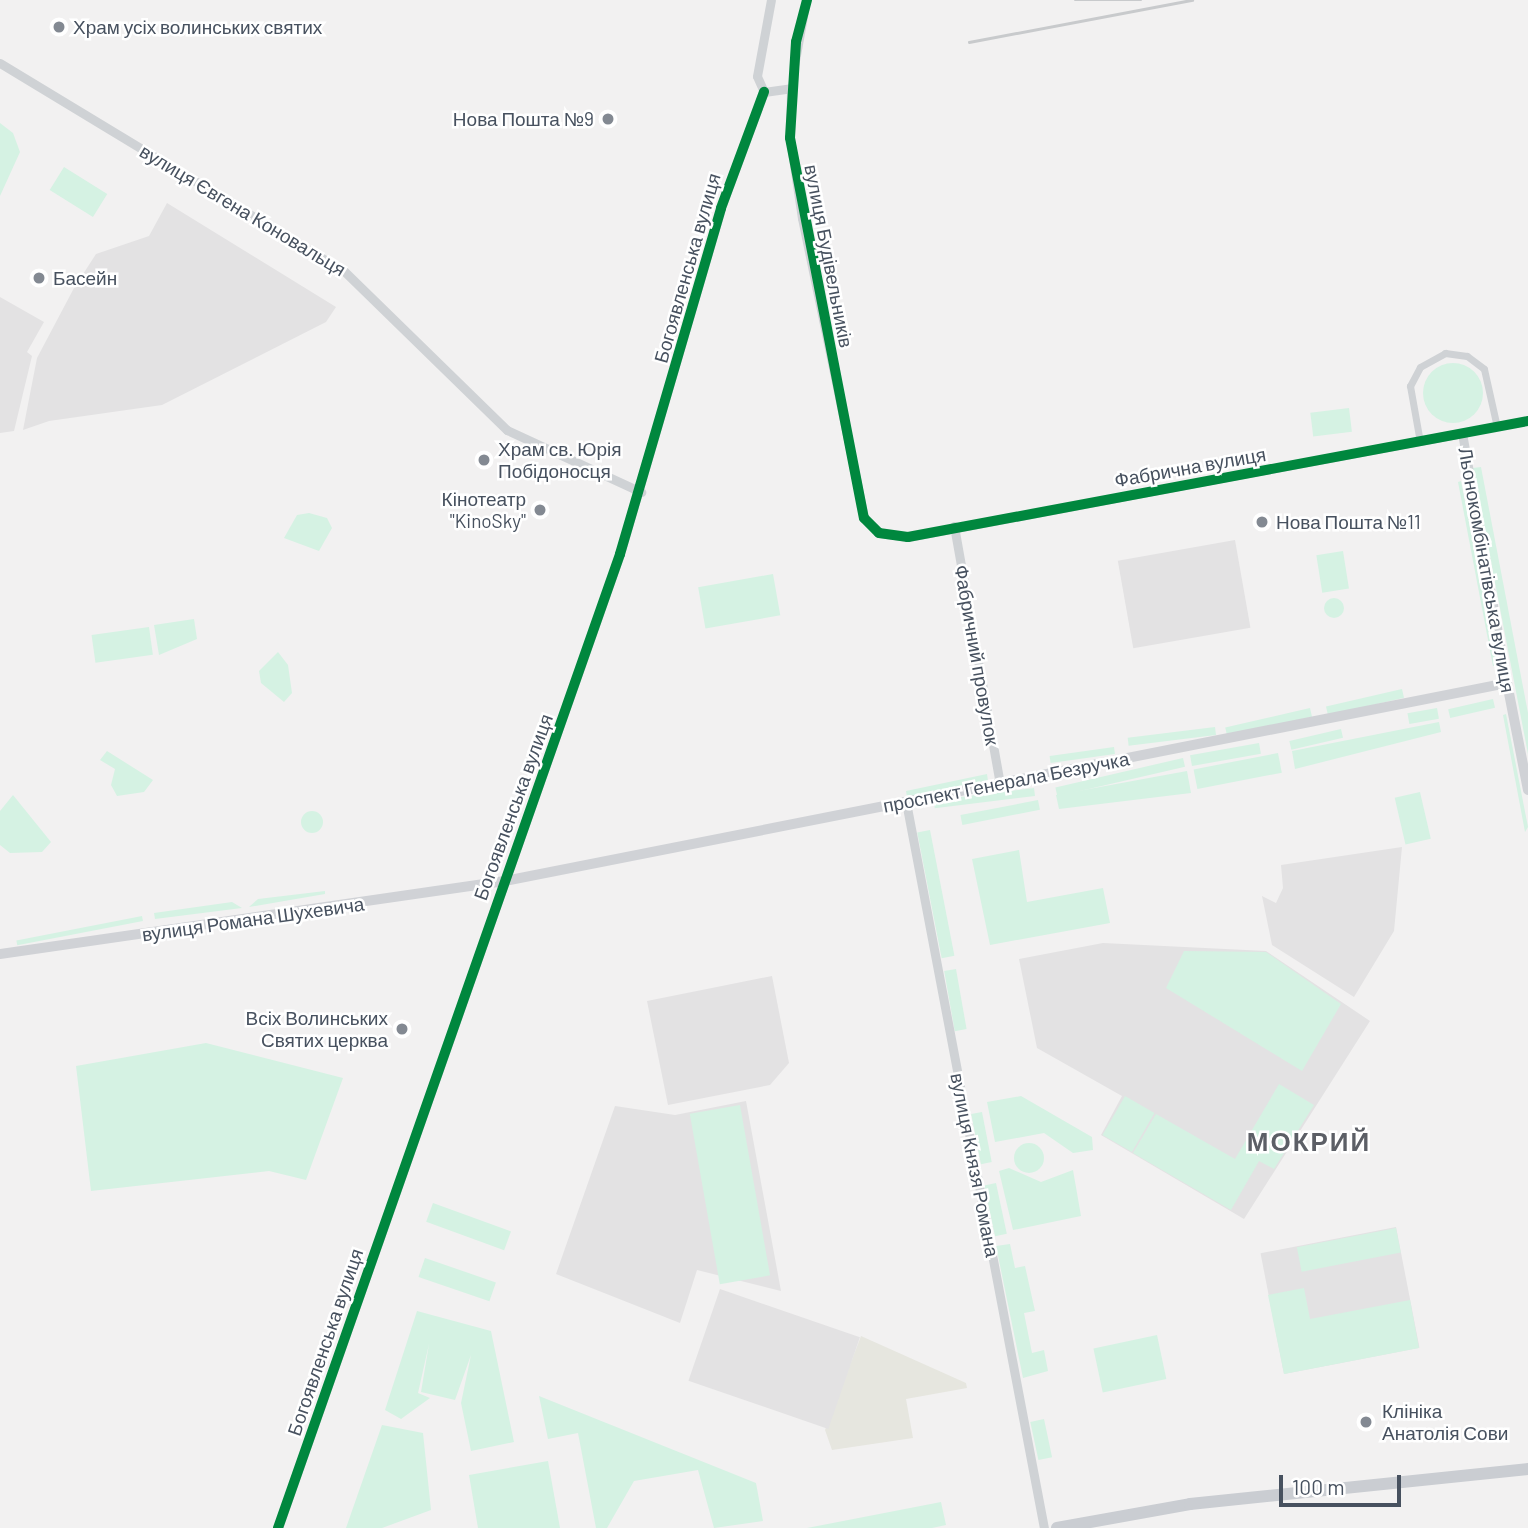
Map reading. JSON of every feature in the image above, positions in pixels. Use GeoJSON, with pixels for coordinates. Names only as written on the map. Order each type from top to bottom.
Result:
{"type":"FeatureCollection","features":[{"type":"Feature","properties":{"kind":"main road","name":"проспект Генерала Безручка"},"geometry":{"type":"LineString","coordinates":[[505,881],[1507,683]]}},
{"type":"Feature","properties":{"kind":"main road","name":"Льонокомбінатівська вулиця"},"geometry":{"type":"LineString","coordinates":[[1507,683],[1528,790]]}},
{"type":"Feature","properties":{"kind":"main road","name":"вулиця Романа Шухевича"},"geometry":{"type":"LineString","coordinates":[[0,954],[505,881]]}},
{"type":"Feature","properties":{"kind":"main road"},"geometry":{"type":"LineString","coordinates":[[1057,1528],[1190,1504],[1528,1469]]}},
{"type":"Feature","properties":{"kind":"street"},"geometry":{"type":"LineString","coordinates":[[771,0],[757,76],[764,92],[790,88]]}},
{"type":"Feature","properties":{"kind":"street","name":"вулиця Будівельників"},"geometry":{"type":"LineString","coordinates":[[807,0],[790,88],[790,138],[802,218],[864,518]]}},
{"type":"Feature","properties":{"kind":"street","name":"вулиця Євгена Коновальця"},"geometry":{"type":"LineString","coordinates":[[0,63],[344,271],[507,430],[641,492]]}},
{"type":"Feature","properties":{"kind":"street","name":"Богоявленська вулиця"},"geometry":{"type":"LineString","coordinates":[[278,1528],[641,492],[721,208],[764,92]]}},
{"type":"Feature","properties":{"kind":"street"},"geometry":{"type":"LineString","coordinates":[[1419,442],[1410,386],[1420,367],[1445,353],[1467,356],[1484,369],[1497,427]]}},
{"type":"Feature","properties":{"kind":"street","name":"Фабрична вулиця"},"geometry":{"type":"LineString","coordinates":[[864,518],[879,533],[908,537],[954,526],[1528,421]]}},
{"type":"Feature","properties":{"kind":"street","name":"Льонокомбінатівська вулиця"},"geometry":{"type":"LineString","coordinates":[[1462,433],[1507,683]]}},
{"type":"Feature","properties":{"kind":"street","name":"Фабричний провулок"},"geometry":{"type":"LineString","coordinates":[[954,526],[1000,783]]}},
{"type":"Feature","properties":{"kind":"street","name":"вулиця Князя Романа"},"geometry":{"type":"LineString","coordinates":[[906,802],[1044,1528]]}},
{"type":"Feature","properties":{"kind":"shaded area"},"geometry":{"type":"Polygon","coordinates":[[[167,203],[336,307],[326,322],[162,405],[49,421],[23,430],[37,358],[74,288],[96,254],[149,236],[167,203]]]}},
{"type":"Feature","properties":{"kind":"shaded area"},"geometry":{"type":"Polygon","coordinates":[[[0,297],[44,322],[27,352],[32,356],[14,431],[0,433],[0,297]]]}},
{"type":"Feature","properties":{"kind":"shaded area"},"geometry":{"type":"Polygon","coordinates":[[[1235,540],[1250,628],[1133,648],[1118,561],[1235,540]]]}},
{"type":"Feature","properties":{"kind":"shaded area"},"geometry":{"type":"Polygon","coordinates":[[[1402,847],[1394,931],[1354,997],[1272,945],[1262,896],[1276,903],[1283,888],[1281,865],[1402,847]]]}},
{"type":"Feature","properties":{"kind":"shaded area"},"geometry":{"type":"Polygon","coordinates":[[[1103,943],[1266,951],[1370,1021],[1244,1219],[1101,1135],[1122,1096],[1037,1048],[1019,959],[1103,943]]]}},
{"type":"Feature","properties":{"kind":"shaded area"},"geometry":{"type":"Polygon","coordinates":[[[772,976],[789,1063],[770,1085],[668,1105],[647,1001],[772,976]]]}},
{"type":"Feature","properties":{"kind":"shaded area"},"geometry":{"type":"Polygon","coordinates":[[[746,1101],[781,1291],[697,1270],[680,1323],[556,1274],[615,1106],[675,1115],[746,1101]]]}},
{"type":"Feature","properties":{"kind":"shaded area"},"geometry":{"type":"Polygon","coordinates":[[[1396,1227],[1419,1348],[1284,1374],[1261,1253],[1396,1227]]]}},
{"type":"Feature","properties":{"kind":"shaded area"},"geometry":{"type":"Polygon","coordinates":[[[720,1289],[860,1337],[828,1429],[688,1381],[720,1289]]]}},
{"type":"Feature","properties":{"kind":"shaded area"},"geometry":{"type":"Polygon","coordinates":[[[861,1336],[966,1383],[967,1388],[906,1399],[913,1438],[832,1450],[825,1430],[861,1336]]]}},
{"type":"Feature","properties":{"kind":"green space"},"geometry":{"type":"Polygon","coordinates":[[[0,123],[13,133],[20,152],[0,196],[0,123]]]}},
{"type":"Feature","properties":{"kind":"green space"},"geometry":{"type":"Polygon","coordinates":[[[64,167],[107,194],[93,217],[50,190],[64,167]]]}},
{"type":"Feature","properties":{"kind":"green space"},"geometry":{"type":"Polygon","coordinates":[[[1447,363],[1459,363],[1478,376],[1483,393],[1481,405],[1470,418],[1459,423],[1447,423],[1428,410],[1423,399],[1423,387],[1436,368],[1447,363]]]}},
{"type":"Feature","properties":{"kind":"green space"},"geometry":{"type":"Polygon","coordinates":[[[1349,408],[1352,432],[1313,437],[1310,413],[1349,408]]]}},
{"type":"Feature","properties":{"kind":"green space"},"geometry":{"type":"Polygon","coordinates":[[[1481,467],[1528,713],[1528,754],[1473,468],[1481,467]]]}},
{"type":"Feature","properties":{"kind":"green space"},"geometry":{"type":"Polygon","coordinates":[[[1461,481],[1497,665],[1493,666],[1458,482],[1461,481]]]}},
{"type":"Feature","properties":{"kind":"green space"},"geometry":{"type":"Polygon","coordinates":[[[309,513],[327,518],[332,528],[319,551],[284,538],[297,515],[309,513]]]}},
{"type":"Feature","properties":{"kind":"green space"},"geometry":{"type":"Polygon","coordinates":[[[1343,551],[1349,589],[1322,593],[1316,555],[1343,551]]]}},
{"type":"Feature","properties":{"kind":"green space"},"geometry":{"type":"Polygon","coordinates":[[[773,574],[780,615],[705,629],[698,587],[773,574]]]}},
{"type":"Feature","properties":{"kind":"green space"},"geometry":{"type":"Polygon","coordinates":[[[1334,598],[1341,601],[1344,608],[1341,615],[1334,618],[1327,615],[1324,608],[1327,601],[1334,598]]]}},
{"type":"Feature","properties":{"kind":"green space"},"geometry":{"type":"Polygon","coordinates":[[[194,619],[197,639],[159,655],[154,625],[194,619]]]}},
{"type":"Feature","properties":{"kind":"green space"},"geometry":{"type":"Polygon","coordinates":[[[149,627],[153,655],[95,663],[92,635],[149,627]]]}},
{"type":"Feature","properties":{"kind":"green space"},"geometry":{"type":"Polygon","coordinates":[[[278,652],[288,665],[292,693],[284,702],[261,683],[259,671],[278,652]]]}},
{"type":"Feature","properties":{"kind":"green space"},"geometry":{"type":"Polygon","coordinates":[[[1402,689],[1404,698],[1328,715],[1326,707],[1402,689]]]}},
{"type":"Feature","properties":{"kind":"green space"},"geometry":{"type":"Polygon","coordinates":[[[1493,699],[1495,708],[1450,718],[1448,709],[1493,699]]]}},
{"type":"Feature","properties":{"kind":"green space"},"geometry":{"type":"Polygon","coordinates":[[[1310,708],[1312,717],[1227,736],[1225,728],[1310,708]]]}},
{"type":"Feature","properties":{"kind":"green space"},"geometry":{"type":"Polygon","coordinates":[[[1437,708],[1439,719],[1409,724],[1407,713],[1437,708]]]}},
{"type":"Feature","properties":{"kind":"green space"},"geometry":{"type":"Polygon","coordinates":[[[1506,714],[1528,827],[1525,832],[1503,715],[1506,714]]]}},
{"type":"Feature","properties":{"kind":"green space"},"geometry":{"type":"Polygon","coordinates":[[[1439,722],[1441,732],[1295,769],[1292,751],[1439,722]]]}},
{"type":"Feature","properties":{"kind":"green space"},"geometry":{"type":"Polygon","coordinates":[[[1215,727],[1216,735],[1129,746],[1128,738],[1215,727]]]}},
{"type":"Feature","properties":{"kind":"green space"},"geometry":{"type":"Polygon","coordinates":[[[1341,729],[1343,738],[1291,750],[1289,741],[1341,729]]]}},
{"type":"Feature","properties":{"kind":"green space"},"geometry":{"type":"Polygon","coordinates":[[[1259,743],[1261,754],[1192,766],[1190,755],[1259,743]]]}},
{"type":"Feature","properties":{"kind":"green space"},"geometry":{"type":"Polygon","coordinates":[[[1114,747],[1115,754],[1051,763],[1050,756],[1114,747]]]}},
{"type":"Feature","properties":{"kind":"green space"},"geometry":{"type":"Polygon","coordinates":[[[107,751],[153,780],[144,792],[117,796],[111,785],[115,769],[100,760],[107,751]]]}},
{"type":"Feature","properties":{"kind":"green space"},"geometry":{"type":"Polygon","coordinates":[[[1278,753],[1282,773],[1197,789],[1194,769],[1278,753]]]}},
{"type":"Feature","properties":{"kind":"green space"},"geometry":{"type":"Polygon","coordinates":[[[1183,758],[1185,767],[1057,796],[1055,787],[1183,758]]]}},
{"type":"Feature","properties":{"kind":"green space"},"geometry":{"type":"Polygon","coordinates":[[[1187,771],[1191,793],[1059,809],[1056,795],[1187,771]]]}},
{"type":"Feature","properties":{"kind":"green space"},"geometry":{"type":"Polygon","coordinates":[[[987,774],[988,781],[907,797],[906,791],[987,774]]]}},
{"type":"Feature","properties":{"kind":"green space"},"geometry":{"type":"Polygon","coordinates":[[[1034,788],[1035,796],[935,808],[934,800],[1034,788]]]}},
{"type":"Feature","properties":{"kind":"green space"},"geometry":{"type":"Polygon","coordinates":[[[1420,792],[1431,839],[1405,845],[1395,798],[1420,792]]]}},
{"type":"Feature","properties":{"kind":"green space"},"geometry":{"type":"Polygon","coordinates":[[[13,795],[51,842],[42,852],[10,853],[0,845],[0,811],[13,795]]]}},
{"type":"Feature","properties":{"kind":"green space"},"geometry":{"type":"Polygon","coordinates":[[[1038,800],[1040,810],[962,825],[960,815],[1038,800]]]}},
{"type":"Feature","properties":{"kind":"green space"},"geometry":{"type":"Polygon","coordinates":[[[312,811],[320,814],[323,822],[320,830],[312,833],[304,830],[301,822],[304,814],[312,811]]]}},
{"type":"Feature","properties":{"kind":"green space"},"geometry":{"type":"Polygon","coordinates":[[[930,830],[954,956],[942,958],[917,832],[930,830]]]}},
{"type":"Feature","properties":{"kind":"green space"},"geometry":{"type":"Polygon","coordinates":[[[1019,850],[1027,902],[1103,888],[1110,923],[990,945],[972,859],[1019,850]]]}},
{"type":"Feature","properties":{"kind":"green space"},"geometry":{"type":"Polygon","coordinates":[[[325,891],[325,894],[249,907],[258,899],[325,891]]]}},
{"type":"Feature","properties":{"kind":"green space"},"geometry":{"type":"Polygon","coordinates":[[[232,902],[242,908],[155,919],[154,913],[232,902]]]}},
{"type":"Feature","properties":{"kind":"green space"},"geometry":{"type":"Polygon","coordinates":[[[142,916],[143,921],[17,945],[16,940],[142,916]]]}},
{"type":"Feature","properties":{"kind":"green space"},"geometry":{"type":"Polygon","coordinates":[[[1184,951],[1266,952],[1341,1004],[1302,1071],[1166,988],[1184,951]]]}},
{"type":"Feature","properties":{"kind":"green space"},"geometry":{"type":"Polygon","coordinates":[[[956,969],[967,1029],[955,1031],[944,971],[956,969]]]}},
{"type":"Feature","properties":{"kind":"green space"},"geometry":{"type":"Polygon","coordinates":[[[206,1043],[343,1078],[306,1180],[269,1171],[91,1191],[76,1066],[206,1043]]]}},
{"type":"Feature","properties":{"kind":"green space"},"geometry":{"type":"Polygon","coordinates":[[[1279,1084],[1314,1105],[1274,1169],[1259,1161],[1231,1210],[1133,1153],[1156,1114],[1235,1159],[1279,1084]]]}},
{"type":"Feature","properties":{"kind":"green space"},"geometry":{"type":"Polygon","coordinates":[[[1021,1096],[1092,1137],[1093,1150],[1073,1153],[1044,1133],[995,1142],[987,1102],[1021,1096]]]}},
{"type":"Feature","properties":{"kind":"green space"},"geometry":{"type":"Polygon","coordinates":[[[1125,1096],[1154,1113],[1132,1152],[1102,1135],[1125,1096]]]}},
{"type":"Feature","properties":{"kind":"green space"},"geometry":{"type":"Polygon","coordinates":[[[740,1105],[770,1275],[720,1284],[690,1114],[740,1105]]]}},
{"type":"Feature","properties":{"kind":"green space"},"geometry":{"type":"Polygon","coordinates":[[[982,1112],[992,1162],[981,1164],[971,1114],[982,1112]]]}},
{"type":"Feature","properties":{"kind":"green space"},"geometry":{"type":"Polygon","coordinates":[[[1029,1143],[1039,1148],[1044,1158],[1039,1168],[1029,1173],[1019,1168],[1014,1158],[1019,1148],[1029,1143]]]}},
{"type":"Feature","properties":{"kind":"green space"},"geometry":{"type":"Polygon","coordinates":[[[1009,1168],[1041,1182],[1073,1170],[1081,1216],[1013,1230],[999,1171],[1009,1168]]]}},
{"type":"Feature","properties":{"kind":"green space"},"geometry":{"type":"Polygon","coordinates":[[[996,1183],[1007,1234],[995,1236],[984,1185],[996,1183]]]}},
{"type":"Feature","properties":{"kind":"green space"},"geometry":{"type":"Polygon","coordinates":[[[433,1203],[511,1231],[504,1250],[426,1222],[433,1203]]]}},
{"type":"Feature","properties":{"kind":"green space"},"geometry":{"type":"Polygon","coordinates":[[[1396,1228],[1401,1253],[1302,1272],[1297,1247],[1396,1228]]]}},
{"type":"Feature","properties":{"kind":"green space"},"geometry":{"type":"Polygon","coordinates":[[[1010,1244],[1015,1268],[1025,1266],[1035,1311],[1024,1313],[1032,1353],[1044,1350],[1048,1371],[1023,1378],[996,1246],[1010,1244]]]}},
{"type":"Feature","properties":{"kind":"green space"},"geometry":{"type":"Polygon","coordinates":[[[425,1258],[496,1282],[489,1301],[418,1277],[425,1258]]]}},
{"type":"Feature","properties":{"kind":"green space"},"geometry":{"type":"Polygon","coordinates":[[[1304,1288],[1310,1319],[1410,1300],[1419,1348],[1284,1374],[1268,1295],[1304,1288]]]}},
{"type":"Feature","properties":{"kind":"green space"},"geometry":{"type":"Polygon","coordinates":[[[417,1311],[491,1331],[514,1442],[471,1451],[461,1403],[471,1355],[455,1400],[421,1392],[429,1344],[418,1393],[430,1398],[401,1419],[385,1410],[417,1311]]]}},
{"type":"Feature","properties":{"kind":"green space"},"geometry":{"type":"Polygon","coordinates":[[[1157,1335],[1166,1379],[1103,1393],[1093,1349],[1157,1335]]]}},
{"type":"Feature","properties":{"kind":"green space"},"geometry":{"type":"Polygon","coordinates":[[[539,1396],[756,1483],[763,1521],[714,1528],[698,1470],[634,1481],[607,1528],[596,1528],[578,1433],[548,1439],[539,1396]]]}},
{"type":"Feature","properties":{"kind":"green space"},"geometry":{"type":"Polygon","coordinates":[[[1044,1419],[1052,1457],[1038,1460],[1030,1422],[1044,1419]]]}},
{"type":"Feature","properties":{"kind":"green space"},"geometry":{"type":"Polygon","coordinates":[[[382,1425],[423,1433],[431,1510],[382,1528],[346,1528],[382,1425]]]}},
{"type":"Feature","properties":{"kind":"green space"},"geometry":{"type":"Polygon","coordinates":[[[548,1461],[560,1528],[478,1528],[469,1475],[548,1461]]]}},
{"type":"Feature","properties":{"kind":"green space"},"geometry":{"type":"Polygon","coordinates":[[[941,1502],[946,1525],[932,1528],[807,1528],[941,1502]]]}},
{"type":"Feature","properties":{"kind":"railway"},"geometry":{"type":"LineString","coordinates":[[1075,0],[1141,0]]}},
{"type":"Feature","properties":{"kind":"railway"},"geometry":{"type":"LineString","coordinates":[[969,42],[1192,0]]}},
{"type":"Feature","properties":{"kind":"cycle path"},"geometry":{"type":"LineString","coordinates":[[807,0],[796,42],[790,138],[864,518],[879,533],[908,537],[1528,421]]}},
{"type":"Feature","properties":{"kind":"cycle path"},"geometry":{"type":"LineString","coordinates":[[278,1528],[620,554],[721,208],[764,92]]}},
{"type":"Feature","properties":{"kind":"place","name":"Храм усіх волинських святих"},"geometry":{"type":"Point","coordinates":[59,27]}},
{"type":"Feature","properties":{"kind":"place","name":"Нова Пошта №9"},"geometry":{"type":"Point","coordinates":[608,119]}},
{"type":"Feature","properties":{"kind":"place","name":"Басейн"},"geometry":{"type":"Point","coordinates":[39,278]}},
{"type":"Feature","properties":{"kind":"place","name":"Храм св. Юрія Побідоносця"},"geometry":{"type":"Point","coordinates":[484,460]}},
{"type":"Feature","properties":{"kind":"place","name":"Кінотеатр \"KinoSky\""},"geometry":{"type":"Point","coordinates":[540,510]}},
{"type":"Feature","properties":{"kind":"place","name":"Нова Пошта №11"},"geometry":{"type":"Point","coordinates":[1262,522]}},
{"type":"Feature","properties":{"kind":"place","name":"Всіх Волинських Святих церква"},"geometry":{"type":"Point","coordinates":[402,1029]}},
{"type":"Feature","properties":{"kind":"place","name":"Клініка Анатолія Сови"},"geometry":{"type":"Point","coordinates":[1366,1422]}},
{"type":"Feature","properties":{"kind":"district","name":"МОКРИЙ"},"geometry":{"type":"Point","coordinates":[1309,1141]}}]}
